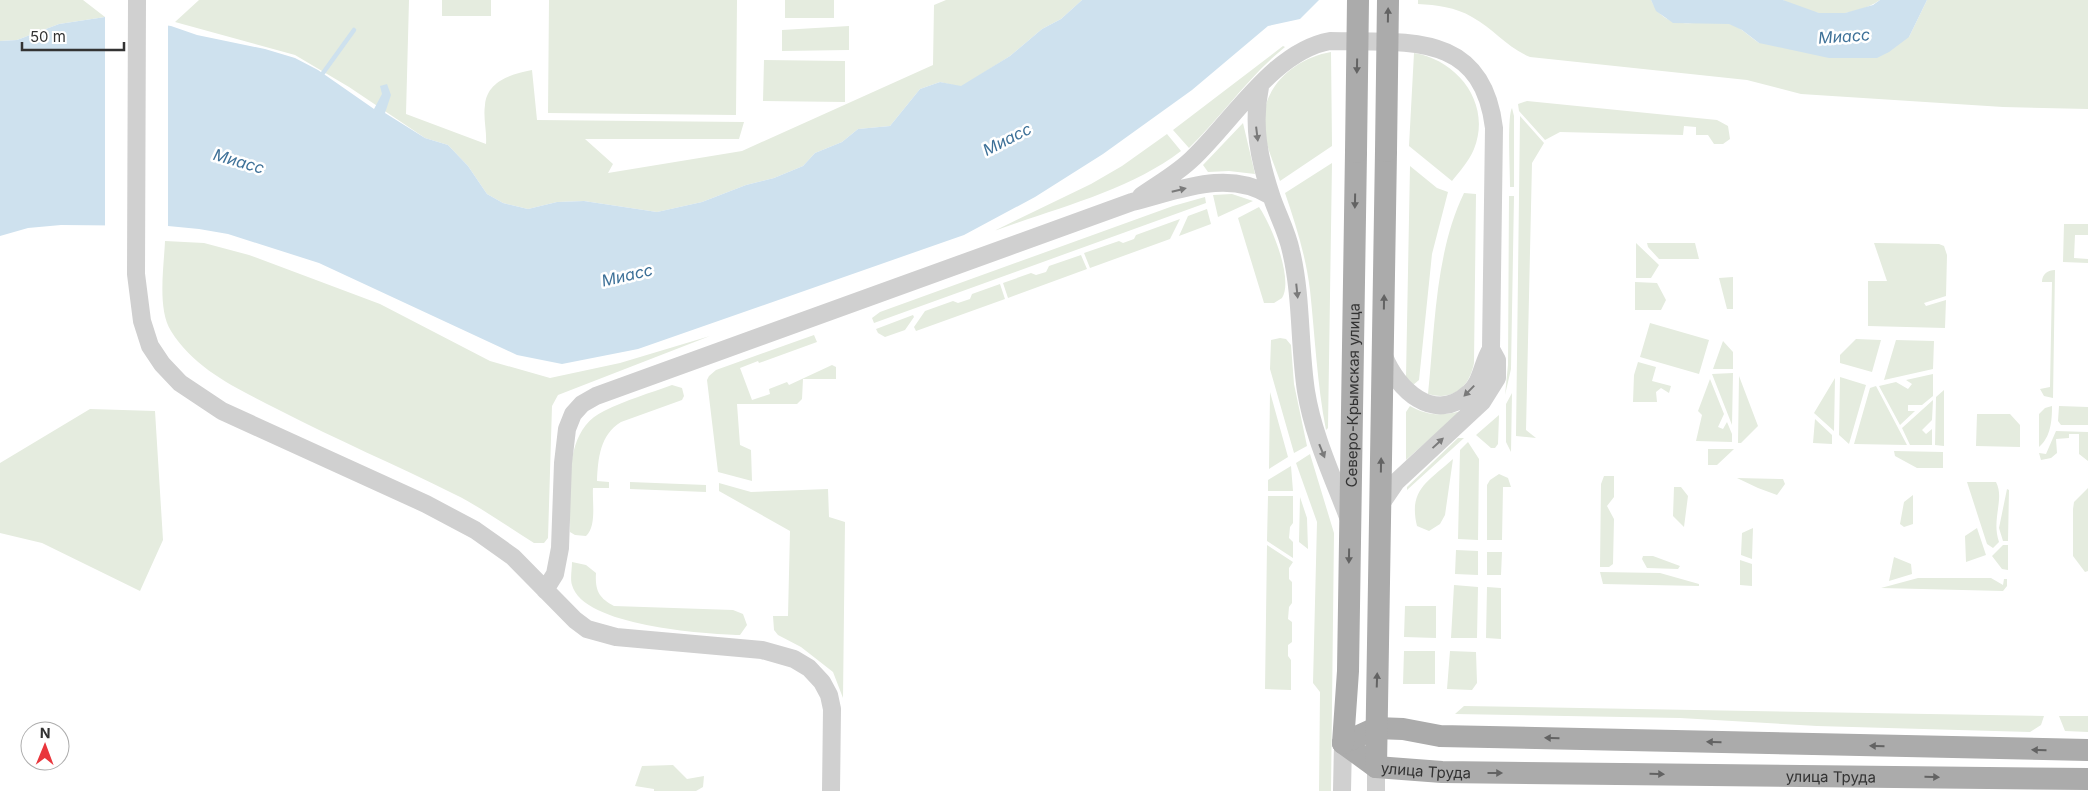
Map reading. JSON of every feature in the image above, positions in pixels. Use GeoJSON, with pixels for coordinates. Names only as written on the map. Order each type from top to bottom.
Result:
{"type":"FeatureCollection","features":[{"type":"Feature","properties":{"kind":"main road","name":"Северо-Крымская улица"},"geometry":{"type":"LineString","coordinates":[[1343,743],[1348,671],[1358,0]]}},
{"type":"Feature","properties":{"kind":"main road","name":"Северо-Крымская улица"},"geometry":{"type":"LineString","coordinates":[[1376,767],[1388,0]]}},
{"type":"Feature","properties":{"kind":"main road","name":"улица Труда"},"geometry":{"type":"LineString","coordinates":[[2088,750],[1440,736],[1404,729],[1376,728],[1343,743],[1376,767],[1442,772],[2088,779]]}},
{"type":"Feature","properties":{"kind":"street"},"geometry":{"type":"LineString","coordinates":[[129,0],[137,8],[136,274],[142,321],[150,346],[162,364],[180,383],[222,411],[426,504],[475,530],[513,557],[575,620],[599,634],[762,650],[794,659],[809,668],[822,682],[829,695],[832,709],[831,791]]}},
{"type":"Feature","properties":{"kind":"street"},"geometry":{"type":"LineString","coordinates":[[137,8],[150,0]]}},
{"type":"Feature","properties":{"kind":"street"},"geometry":{"type":"LineString","coordinates":[[1132,202],[1192,160],[1260,86],[1290,57],[1317,44],[1330,42],[1427,45],[1448,52],[1472,70],[1483,85],[1489,99],[1494,128],[1491,349],[1497,360],[1497,378],[1482,402],[1396,482],[1381,504]]}},
{"type":"Feature","properties":{"kind":"street"},"geometry":{"type":"LineString","coordinates":[[1260,86],[1255,124],[1260,156],[1271,196],[1287,235],[1292,253],[1299,303],[1306,391],[1318,443],[1350,520]]}},
{"type":"Feature","properties":{"kind":"street"},"geometry":{"type":"LineString","coordinates":[[545,590],[555,574],[560,548],[563,463],[567,429],[573,414],[582,404],[596,396],[1132,202],[1224,181],[1245,183],[1271,196]]}},
{"type":"Feature","properties":{"kind":"street"},"geometry":{"type":"LineString","coordinates":[[1383,353],[1390,372],[1414,398],[1433,405],[1448,405],[1470,392],[1479,380],[1484,359],[1491,349]]}},
{"type":"Feature","properties":{"kind":"street","name":"Северо-Крымская улица"},"geometry":{"type":"LineString","coordinates":[[1342,791],[1343,743]]}},
{"type":"Feature","properties":{"kind":"street","name":"Северо-Крымская улица"},"geometry":{"type":"LineString","coordinates":[[1376,767],[1376,791]]}},
{"type":"Feature","properties":{"kind":"shaded area"},"geometry":{"type":"Polygon","coordinates":[[[0,0],[83,0],[105,17],[59,24],[17,40],[0,41],[0,0]]]}},
{"type":"Feature","properties":{"kind":"shaded area"},"geometry":{"type":"Polygon","coordinates":[[[199,0],[409,0],[406,114],[486,144],[485,110],[490,90],[502,80],[532,70],[537,120],[744,122],[739,139],[585,139],[613,164],[608,173],[742,151],[933,65],[934,5],[946,0],[1082,0],[1061,19],[1042,29],[1010,56],[961,87],[940,82],[920,89],[890,126],[858,129],[842,142],[815,153],[803,166],[774,178],[746,185],[702,202],[657,212],[584,201],[557,202],[528,209],[503,203],[487,194],[468,166],[448,145],[425,138],[349,87],[295,55],[175,22],[199,0]]]}},
{"type":"Feature","properties":{"kind":"shaded area"},"geometry":{"type":"Polygon","coordinates":[[[442,0],[491,0],[491,16],[442,16],[442,0]]]}},
{"type":"Feature","properties":{"kind":"shaded area"},"geometry":{"type":"Polygon","coordinates":[[[549,0],[737,0],[736,115],[548,113],[549,0]]]}},
{"type":"Feature","properties":{"kind":"shaded area"},"geometry":{"type":"Polygon","coordinates":[[[785,0],[834,0],[834,18],[785,18],[785,0]]]}},
{"type":"Feature","properties":{"kind":"shaded area"},"geometry":{"type":"Polygon","coordinates":[[[1418,0],[1651,0],[1658,11],[1666,18],[1675,22],[1718,22],[1734,25],[1759,43],[1909,37],[1927,0],[2088,0],[2088,109],[2003,107],[1801,94],[1747,80],[1530,57],[1466,14],[1446,7],[1418,4],[1418,0]]]}},
{"type":"Feature","properties":{"kind":"shaded area"},"geometry":{"type":"Polygon","coordinates":[[[1783,0],[1880,0],[1857,11],[1832,14],[1806,10],[1783,0]]]}},
{"type":"Feature","properties":{"kind":"shaded area"},"geometry":{"type":"Polygon","coordinates":[[[849,26],[849,50],[782,51],[782,30],[849,26]]]}},
{"type":"Feature","properties":{"kind":"shaded area"},"geometry":{"type":"Polygon","coordinates":[[[1283,46],[1285,47],[1259,71],[1189,148],[1173,130],[1283,46]]]}},
{"type":"Feature","properties":{"kind":"shaded area"},"geometry":{"type":"Polygon","coordinates":[[[1331,52],[1332,146],[1280,181],[1268,148],[1264,129],[1264,114],[1267,101],[1282,77],[1293,68],[1318,55],[1331,52]]]}},
{"type":"Feature","properties":{"kind":"shaded area"},"geometry":{"type":"Polygon","coordinates":[[[1414,53],[1430,57],[1457,75],[1475,101],[1478,116],[1478,132],[1474,149],[1467,162],[1452,181],[1409,146],[1414,53]]]}},
{"type":"Feature","properties":{"kind":"shaded area"},"geometry":{"type":"Polygon","coordinates":[[[764,60],[845,61],[845,102],[763,101],[764,60]]]}},
{"type":"Feature","properties":{"kind":"shaded area"},"geometry":{"type":"Polygon","coordinates":[[[1527,101],[1717,120],[1728,126],[1730,139],[1723,144],[1714,144],[1708,135],[1696,135],[1696,127],[1684,126],[1683,135],[1560,132],[1545,140],[1519,111],[1518,104],[1527,101]]]}},
{"type":"Feature","properties":{"kind":"shaded area"},"geometry":{"type":"Polygon","coordinates":[[[1512,108],[1514,116],[1514,187],[1510,187],[1509,132],[1512,108]]]}},
{"type":"Feature","properties":{"kind":"shaded area"},"geometry":{"type":"Polygon","coordinates":[[[1520,116],[1544,143],[1532,163],[1526,430],[1536,438],[1516,436],[1520,116]]]}},
{"type":"Feature","properties":{"kind":"shaded area"},"geometry":{"type":"Polygon","coordinates":[[[1243,123],[1255,174],[1229,171],[1208,172],[1203,165],[1243,123]]]}},
{"type":"Feature","properties":{"kind":"shaded area"},"geometry":{"type":"Polygon","coordinates":[[[1167,134],[1181,151],[1161,165],[1115,188],[994,231],[1091,184],[1122,166],[1167,134]]]}},
{"type":"Feature","properties":{"kind":"shaded area"},"geometry":{"type":"Polygon","coordinates":[[[1332,163],[1328,428],[1326,430],[1318,377],[1306,265],[1285,193],[1332,163]]]}},
{"type":"Feature","properties":{"kind":"shaded area"},"geometry":{"type":"Polygon","coordinates":[[[1410,166],[1437,188],[1448,192],[1432,254],[1419,380],[1413,385],[1406,377],[1410,166]]]}},
{"type":"Feature","properties":{"kind":"shaded area"},"geometry":{"type":"Polygon","coordinates":[[[1464,193],[1476,194],[1474,363],[1472,372],[1464,386],[1452,394],[1437,396],[1428,394],[1438,291],[1447,240],[1454,216],[1464,193]]]}},
{"type":"Feature","properties":{"kind":"shaded area"},"geometry":{"type":"Polygon","coordinates":[[[1232,194],[1253,201],[1218,217],[1213,195],[1232,194]]]}},
{"type":"Feature","properties":{"kind":"shaded area"},"geometry":{"type":"Polygon","coordinates":[[[1509,196],[1514,196],[1511,369],[1505,395],[1508,365],[1509,196]]]}},
{"type":"Feature","properties":{"kind":"shaded area"},"geometry":{"type":"Polygon","coordinates":[[[1205,197],[1206,203],[874,323],[872,318],[880,312],[1173,206],[1205,197]]]}},
{"type":"Feature","properties":{"kind":"shaded area"},"geometry":{"type":"Polygon","coordinates":[[[1259,207],[1275,238],[1283,265],[1285,289],[1282,298],[1274,303],[1264,303],[1238,218],[1259,207]]]}},
{"type":"Feature","properties":{"kind":"shaded area"},"geometry":{"type":"Polygon","coordinates":[[[1207,209],[1211,224],[1179,236],[1188,216],[1207,209]]]}},
{"type":"Feature","properties":{"kind":"shaded area"},"geometry":{"type":"Polygon","coordinates":[[[1180,219],[1170,239],[1090,268],[1084,253],[1119,241],[1123,243],[1134,239],[1136,235],[1180,219]]]}},
{"type":"Feature","properties":{"kind":"shaded area"},"geometry":{"type":"Polygon","coordinates":[[[2064,224],[2088,224],[2088,235],[2075,235],[2074,258],[2088,259],[2088,263],[2063,262],[2064,224]]]}},
{"type":"Feature","properties":{"kind":"shaded area"},"geometry":{"type":"Polygon","coordinates":[[[165,241],[204,243],[249,255],[380,304],[490,361],[550,378],[620,363],[710,336],[558,395],[552,406],[548,538],[544,543],[534,543],[464,499],[279,410],[219,378],[206,368],[181,345],[167,322],[162,287],[165,241]]]}},
{"type":"Feature","properties":{"kind":"shaded area"},"geometry":{"type":"Polygon","coordinates":[[[1636,243],[1659,265],[1651,278],[1636,278],[1636,243]]]}},
{"type":"Feature","properties":{"kind":"shaded area"},"geometry":{"type":"Polygon","coordinates":[[[1647,243],[1695,243],[1699,259],[1659,259],[1648,247],[1647,243]]]}},
{"type":"Feature","properties":{"kind":"shaded area"},"geometry":{"type":"Polygon","coordinates":[[[1874,243],[1939,244],[1944,246],[1947,255],[1946,296],[1924,303],[1926,306],[1946,300],[1945,328],[1868,326],[1868,281],[1887,281],[1874,243]]]}},
{"type":"Feature","properties":{"kind":"shaded area"},"geometry":{"type":"Polygon","coordinates":[[[1081,255],[1087,269],[1008,298],[1003,283],[1031,273],[1036,275],[1046,272],[1049,266],[1081,255]]]}},
{"type":"Feature","properties":{"kind":"shaded area"},"geometry":{"type":"Polygon","coordinates":[[[2055,270],[2053,398],[2044,396],[2040,389],[2050,387],[2052,282],[2042,282],[2042,279],[2046,273],[2055,270]]]}},
{"type":"Feature","properties":{"kind":"shaded area"},"geometry":{"type":"Polygon","coordinates":[[[1733,277],[1733,309],[1727,309],[1719,278],[1733,277]]]}},
{"type":"Feature","properties":{"kind":"shaded area"},"geometry":{"type":"Polygon","coordinates":[[[1635,282],[1657,283],[1666,300],[1661,310],[1635,310],[1635,282]]]}},
{"type":"Feature","properties":{"kind":"shaded area"},"geometry":{"type":"Polygon","coordinates":[[[1000,284],[1005,299],[916,331],[914,327],[925,311],[953,301],[958,303],[970,299],[972,294],[1000,284]]]}},
{"type":"Feature","properties":{"kind":"shaded area"},"geometry":{"type":"Polygon","coordinates":[[[913,315],[914,317],[905,330],[885,337],[878,333],[876,329],[913,315]]]}},
{"type":"Feature","properties":{"kind":"shaded area"},"geometry":{"type":"Polygon","coordinates":[[[1650,323],[1709,340],[1699,374],[1640,357],[1650,323]]]}},
{"type":"Feature","properties":{"kind":"shaded area"},"geometry":{"type":"Polygon","coordinates":[[[814,335],[817,342],[740,368],[752,400],[770,394],[769,389],[787,382],[789,385],[832,365],[836,367],[836,379],[803,379],[802,399],[797,404],[737,404],[740,445],[751,450],[752,481],[718,472],[707,380],[709,376],[716,370],[814,335]]]}},
{"type":"Feature","properties":{"kind":"shaded area"},"geometry":{"type":"Polygon","coordinates":[[[1286,339],[1291,345],[1294,384],[1307,446],[1294,453],[1270,369],[1271,340],[1286,339]]]}},
{"type":"Feature","properties":{"kind":"shaded area"},"geometry":{"type":"Polygon","coordinates":[[[1856,339],[1881,340],[1872,372],[1840,363],[1840,355],[1856,339]]]}},
{"type":"Feature","properties":{"kind":"shaded area"},"geometry":{"type":"Polygon","coordinates":[[[1896,340],[1934,341],[1933,369],[1884,380],[1896,340]]]}},
{"type":"Feature","properties":{"kind":"shaded area"},"geometry":{"type":"Polygon","coordinates":[[[1723,341],[1733,352],[1733,369],[1713,369],[1723,341]]]}},
{"type":"Feature","properties":{"kind":"shaded area"},"geometry":{"type":"Polygon","coordinates":[[[1638,362],[1656,367],[1652,381],[1671,386],[1669,393],[1661,388],[1656,392],[1657,402],[1633,402],[1634,375],[1638,362]]]}},
{"type":"Feature","properties":{"kind":"shaded area"},"geometry":{"type":"Polygon","coordinates":[[[1733,373],[1732,425],[1712,374],[1733,373]]]}},
{"type":"Feature","properties":{"kind":"shaded area"},"geometry":{"type":"Polygon","coordinates":[[[1933,374],[1933,396],[1922,405],[1908,405],[1908,411],[1915,411],[1900,425],[1879,386],[1896,382],[1908,389],[1912,384],[1906,380],[1933,374]]]}},
{"type":"Feature","properties":{"kind":"shaded area"},"geometry":{"type":"Polygon","coordinates":[[[1739,376],[1758,426],[1741,443],[1738,443],[1739,376]]]}},
{"type":"Feature","properties":{"kind":"shaded area"},"geometry":{"type":"Polygon","coordinates":[[[1840,377],[1866,385],[1849,444],[1839,435],[1840,377]]]}},
{"type":"Feature","properties":{"kind":"shaded area"},"geometry":{"type":"Polygon","coordinates":[[[1835,378],[1834,431],[1814,413],[1835,378]]]}},
{"type":"Feature","properties":{"kind":"shaded area"},"geometry":{"type":"Polygon","coordinates":[[[1710,379],[1724,414],[1718,427],[1723,429],[1727,422],[1732,434],[1732,442],[1696,441],[1702,415],[1698,411],[1710,379]]]}},
{"type":"Feature","properties":{"kind":"shaded area"},"geometry":{"type":"Polygon","coordinates":[[[672,385],[682,388],[684,396],[682,400],[621,422],[614,427],[604,440],[599,456],[597,481],[609,482],[609,488],[593,488],[593,520],[586,536],[575,535],[570,532],[571,464],[581,433],[590,420],[604,411],[629,400],[672,385]]]}},
{"type":"Feature","properties":{"kind":"shaded area"},"geometry":{"type":"Polygon","coordinates":[[[1876,386],[1907,445],[1854,444],[1870,388],[1876,386]]]}},
{"type":"Feature","properties":{"kind":"shaded area"},"geometry":{"type":"Polygon","coordinates":[[[1944,390],[1944,446],[1935,445],[1936,397],[1944,390]]]}},
{"type":"Feature","properties":{"kind":"shaded area"},"geometry":{"type":"Polygon","coordinates":[[[1270,392],[1288,457],[1269,469],[1270,392]]]}},
{"type":"Feature","properties":{"kind":"shaded area"},"geometry":{"type":"Polygon","coordinates":[[[1512,393],[1511,452],[1506,442],[1506,404],[1512,393]]]}},
{"type":"Feature","properties":{"kind":"shaded area"},"geometry":{"type":"Polygon","coordinates":[[[1933,400],[1932,420],[1922,430],[1926,434],[1932,429],[1932,445],[1910,445],[1902,428],[1933,400]]]}},
{"type":"Feature","properties":{"kind":"shaded area"},"geometry":{"type":"Polygon","coordinates":[[[1410,406],[1423,412],[1435,414],[1461,411],[1406,460],[1406,412],[1410,406]]]}},
{"type":"Feature","properties":{"kind":"shaded area"},"geometry":{"type":"Polygon","coordinates":[[[2052,406],[2048,433],[2039,447],[2039,414],[2045,408],[2052,406]]]}},
{"type":"Feature","properties":{"kind":"shaded area"},"geometry":{"type":"Polygon","coordinates":[[[2059,406],[2088,407],[2088,425],[2061,425],[2058,421],[2059,406]]]}},
{"type":"Feature","properties":{"kind":"shaded area"},"geometry":{"type":"Polygon","coordinates":[[[90,409],[155,411],[163,540],[140,591],[42,543],[0,533],[0,463],[90,409]]]}},
{"type":"Feature","properties":{"kind":"shaded area"},"geometry":{"type":"Polygon","coordinates":[[[1977,414],[2010,414],[2020,425],[2020,447],[1976,446],[1977,414]]]}},
{"type":"Feature","properties":{"kind":"shaded area"},"geometry":{"type":"Polygon","coordinates":[[[1499,415],[1498,444],[1495,448],[1491,448],[1476,435],[1499,415]]]}},
{"type":"Feature","properties":{"kind":"shaded area"},"geometry":{"type":"Polygon","coordinates":[[[1815,419],[1832,435],[1832,444],[1813,443],[1815,419]]]}},
{"type":"Feature","properties":{"kind":"shaded area"},"geometry":{"type":"Polygon","coordinates":[[[2056,431],[2088,432],[2088,461],[2079,454],[2079,434],[2069,434],[2069,438],[2056,439],[2057,453],[2051,458],[2041,460],[2039,453],[2046,454],[2056,431]]]}},
{"type":"Feature","properties":{"kind":"shaded area"},"geometry":{"type":"Polygon","coordinates":[[[1458,438],[1464,438],[1407,490],[1407,487],[1458,438]]]}},
{"type":"Feature","properties":{"kind":"shaded area"},"geometry":{"type":"Polygon","coordinates":[[[1468,442],[1479,459],[1478,540],[1458,539],[1460,450],[1468,442]]]}},
{"type":"Feature","properties":{"kind":"shaded area"},"geometry":{"type":"Polygon","coordinates":[[[1708,449],[1734,449],[1717,465],[1708,465],[1708,449]]]}},
{"type":"Feature","properties":{"kind":"shaded area"},"geometry":{"type":"Polygon","coordinates":[[[1894,451],[1943,452],[1943,468],[1917,468],[1895,456],[1894,451]]]}},
{"type":"Feature","properties":{"kind":"shaded area"},"geometry":{"type":"Polygon","coordinates":[[[1310,454],[1334,533],[1331,791],[1319,791],[1320,692],[1313,683],[1317,522],[1296,463],[1310,454]]]}},
{"type":"Feature","properties":{"kind":"shaded area"},"geometry":{"type":"Polygon","coordinates":[[[1453,459],[1445,515],[1440,524],[1429,531],[1417,526],[1415,503],[1418,494],[1429,480],[1453,459]]]}},
{"type":"Feature","properties":{"kind":"shaded area"},"geometry":{"type":"Polygon","coordinates":[[[1291,466],[1293,491],[1268,491],[1268,480],[1291,466]]]}},
{"type":"Feature","properties":{"kind":"shaded area"},"geometry":{"type":"Polygon","coordinates":[[[1499,474],[1508,478],[1511,487],[1503,487],[1502,540],[1487,540],[1487,485],[1490,480],[1499,474]]]}},
{"type":"Feature","properties":{"kind":"shaded area"},"geometry":{"type":"Polygon","coordinates":[[[1604,476],[1614,476],[1614,497],[1607,506],[1614,519],[1613,564],[1609,567],[1600,567],[1601,484],[1604,476]]]}},
{"type":"Feature","properties":{"kind":"shaded area"},"geometry":{"type":"Polygon","coordinates":[[[1737,478],[1783,479],[1785,484],[1777,495],[1737,478]]]}},
{"type":"Feature","properties":{"kind":"shaded area"},"geometry":{"type":"Polygon","coordinates":[[[630,482],[706,485],[706,492],[630,489],[630,482]]]}},
{"type":"Feature","properties":{"kind":"shaded area"},"geometry":{"type":"Polygon","coordinates":[[[1967,482],[1996,482],[1999,495],[1996,525],[1999,542],[1993,548],[1987,544],[1967,482]]]}},
{"type":"Feature","properties":{"kind":"shaded area"},"geometry":{"type":"Polygon","coordinates":[[[719,483],[751,492],[828,489],[829,517],[845,522],[843,698],[833,672],[801,647],[778,635],[774,630],[773,616],[788,616],[790,531],[719,491],[719,483]]]}},
{"type":"Feature","properties":{"kind":"shaded area"},"geometry":{"type":"Polygon","coordinates":[[[1674,487],[1681,487],[1688,496],[1684,527],[1673,516],[1674,487]]]}},
{"type":"Feature","properties":{"kind":"shaded area"},"geometry":{"type":"Polygon","coordinates":[[[2088,488],[2088,571],[2085,572],[2073,556],[2073,509],[2074,502],[2088,488]]]}},
{"type":"Feature","properties":{"kind":"shaded area"},"geometry":{"type":"Polygon","coordinates":[[[2007,489],[2009,490],[2008,541],[2003,541],[1999,528],[2007,489]]]}},
{"type":"Feature","properties":{"kind":"shaded area"},"geometry":{"type":"Polygon","coordinates":[[[1913,495],[1913,524],[1904,527],[1900,524],[1904,502],[1913,495]]]}},
{"type":"Feature","properties":{"kind":"shaded area"},"geometry":{"type":"Polygon","coordinates":[[[1268,496],[1293,496],[1293,523],[1290,527],[1289,538],[1293,542],[1293,558],[1267,541],[1268,496]]]}},
{"type":"Feature","properties":{"kind":"shaded area"},"geometry":{"type":"Polygon","coordinates":[[[1300,497],[1307,518],[1308,549],[1299,542],[1300,497]]]}},
{"type":"Feature","properties":{"kind":"shaded area"},"geometry":{"type":"Polygon","coordinates":[[[1753,528],[1752,559],[1741,555],[1742,533],[1753,528]]]}},
{"type":"Feature","properties":{"kind":"shaded area"},"geometry":{"type":"Polygon","coordinates":[[[1977,528],[1986,555],[1966,562],[1965,536],[1977,528]]]}},
{"type":"Feature","properties":{"kind":"shaded area"},"geometry":{"type":"Polygon","coordinates":[[[1267,545],[1293,562],[1289,568],[1289,579],[1292,582],[1292,603],[1289,607],[1288,619],[1292,622],[1292,642],[1288,645],[1288,656],[1291,660],[1291,690],[1265,689],[1267,545]]]}},
{"type":"Feature","properties":{"kind":"shaded area"},"geometry":{"type":"Polygon","coordinates":[[[2003,545],[2008,545],[2008,570],[2002,569],[1992,556],[2003,545]]]}},
{"type":"Feature","properties":{"kind":"shaded area"},"geometry":{"type":"Polygon","coordinates":[[[1456,550],[1478,551],[1478,575],[1455,574],[1456,550]]]}},
{"type":"Feature","properties":{"kind":"shaded area"},"geometry":{"type":"Polygon","coordinates":[[[1487,552],[1502,552],[1501,575],[1487,575],[1487,552]]]}},
{"type":"Feature","properties":{"kind":"shaded area"},"geometry":{"type":"Polygon","coordinates":[[[1643,556],[1653,556],[1680,566],[1678,569],[1647,568],[1642,559],[1643,556]]]}},
{"type":"Feature","properties":{"kind":"shaded area"},"geometry":{"type":"Polygon","coordinates":[[[1894,557],[1911,564],[1912,574],[1889,581],[1894,557]]]}},
{"type":"Feature","properties":{"kind":"shaded area"},"geometry":{"type":"Polygon","coordinates":[[[1740,560],[1752,564],[1752,586],[1740,585],[1740,560]]]}},
{"type":"Feature","properties":{"kind":"shaded area"},"geometry":{"type":"Polygon","coordinates":[[[572,562],[586,565],[596,573],[596,584],[601,596],[614,606],[733,610],[743,614],[747,625],[740,635],[674,630],[620,619],[598,610],[581,599],[572,585],[572,562]]]}},
{"type":"Feature","properties":{"kind":"shaded area"},"geometry":{"type":"Polygon","coordinates":[[[1600,572],[1660,573],[1699,584],[1699,586],[1603,584],[1600,572]]]}},
{"type":"Feature","properties":{"kind":"shaded area"},"geometry":{"type":"Polygon","coordinates":[[[1918,578],[1991,578],[2003,585],[2004,579],[2007,579],[2007,586],[2003,591],[1881,588],[1918,578]]]}},
{"type":"Feature","properties":{"kind":"shaded area"},"geometry":{"type":"Polygon","coordinates":[[[1454,585],[1478,587],[1477,638],[1451,638],[1454,585]]]}},
{"type":"Feature","properties":{"kind":"shaded area"},"geometry":{"type":"Polygon","coordinates":[[[1487,587],[1501,588],[1501,639],[1486,638],[1487,587]]]}},
{"type":"Feature","properties":{"kind":"shaded area"},"geometry":{"type":"Polygon","coordinates":[[[1405,606],[1436,606],[1436,638],[1404,637],[1405,606]]]}},
{"type":"Feature","properties":{"kind":"shaded area"},"geometry":{"type":"Polygon","coordinates":[[[1404,651],[1435,651],[1435,684],[1403,684],[1404,651]]]}},
{"type":"Feature","properties":{"kind":"shaded area"},"geometry":{"type":"Polygon","coordinates":[[[1450,651],[1476,652],[1477,683],[1472,690],[1447,689],[1450,651]]]}},
{"type":"Feature","properties":{"kind":"shaded area"},"geometry":{"type":"Polygon","coordinates":[[[1464,706],[2044,716],[2041,725],[2030,732],[1817,726],[1680,718],[1455,714],[1464,706]]]}},
{"type":"Feature","properties":{"kind":"shaded area"},"geometry":{"type":"Polygon","coordinates":[[[2059,716],[2088,716],[2088,732],[2065,731],[2059,716]]]}},
{"type":"Feature","properties":{"kind":"shaded area"},"geometry":{"type":"Polygon","coordinates":[[[673,765],[687,779],[704,776],[703,787],[696,791],[654,791],[654,789],[635,786],[642,766],[673,765]]]}},
{"type":"Feature","properties":{"kind":"water","name":"Миасс"},"geometry":{"type":"Polygon","coordinates":[[[1082,0],[1319,0],[1300,19],[1268,26],[1192,90],[1103,154],[1035,197],[964,235],[638,349],[562,364],[517,355],[319,263],[228,234],[168,226],[61,225],[28,228],[0,236],[0,41],[17,40],[59,24],[105,17],[171,26],[197,35],[265,49],[295,58],[318,70],[374,109],[382,94],[380,86],[387,84],[391,95],[385,113],[425,138],[448,145],[468,166],[487,194],[503,203],[528,209],[557,202],[584,201],[657,212],[702,202],[746,185],[774,178],[803,166],[815,153],[842,142],[858,129],[890,126],[920,89],[940,82],[961,86],[1010,56],[1042,29],[1061,19],[1082,0]]]}},
{"type":"Feature","properties":{"kind":"water","name":"Миасс"},"geometry":{"type":"Polygon","coordinates":[[[1651,0],[1783,0],[1819,13],[1845,13],[1873,5],[1880,0],[1927,0],[1909,37],[1889,52],[1877,58],[1829,58],[1759,43],[1742,30],[1729,24],[1673,23],[1656,11],[1651,0]]]}},
{"type":"Feature","properties":{"kind":"pier"},"geometry":{"type":"Polygon","coordinates":[[[105,17],[123,17],[168,23],[168,226],[105,226],[105,17]]]}},
{"type":"Feature","properties":{"kind":"waterway"},"geometry":{"type":"LineString","coordinates":[[319,77],[354,30]]}}]}
